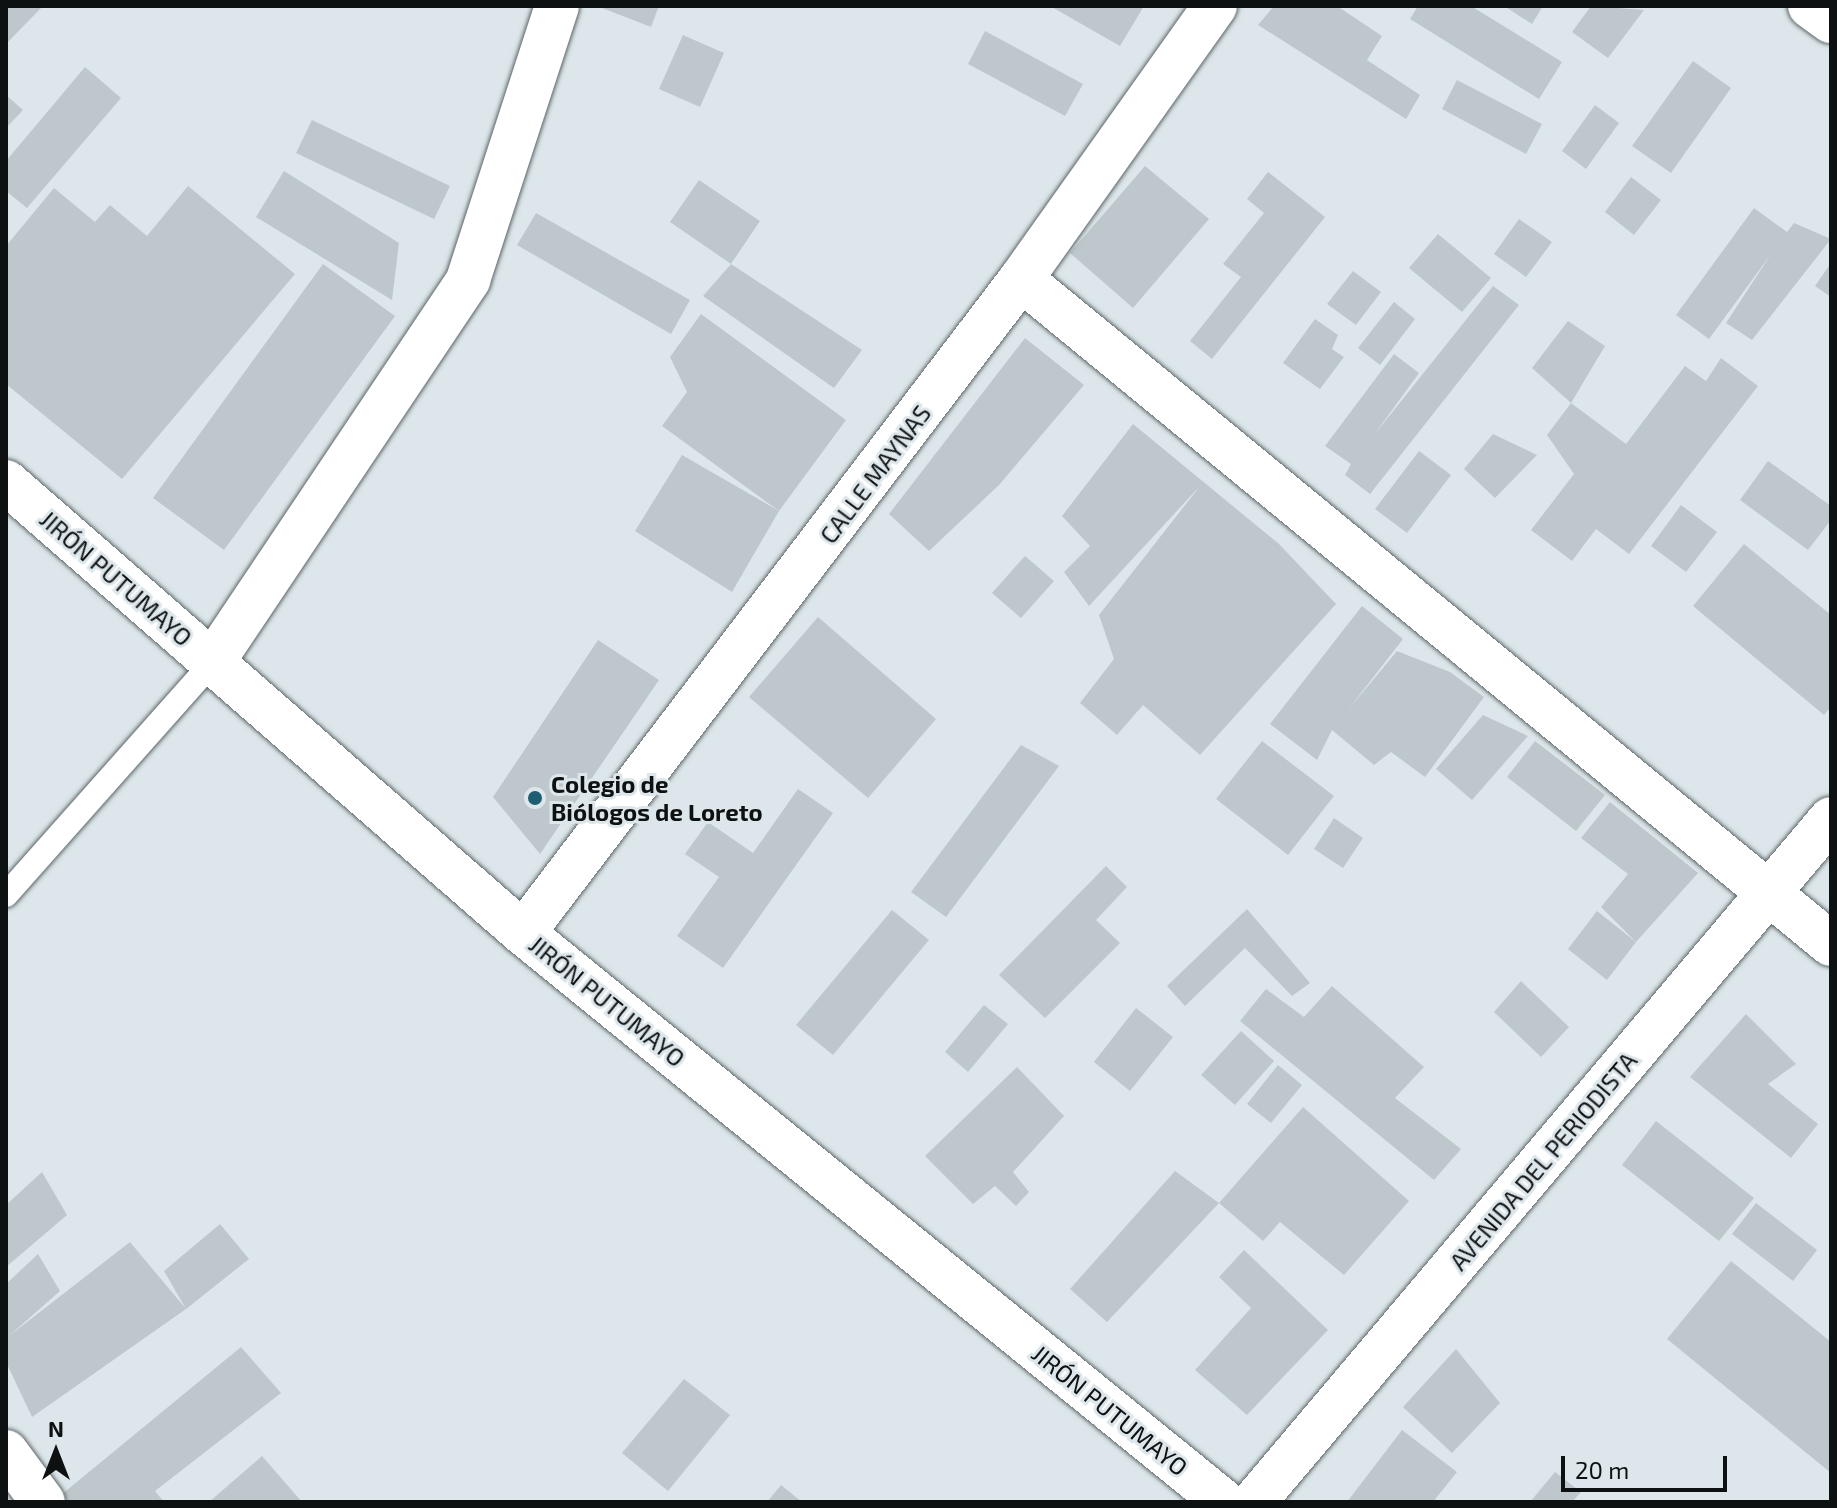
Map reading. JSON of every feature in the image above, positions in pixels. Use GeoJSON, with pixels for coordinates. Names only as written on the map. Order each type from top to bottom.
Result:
{"type":"FeatureCollection","features":[{"type":"Feature","properties":{"kind":"street"},"geometry":{"type":"LineString","coordinates":[[212,663],[468,280],[557,6]]}},
{"type":"Feature","properties":{"kind":"street","name":"CALLE MAYNAS"},"geometry":{"type":"LineString","coordinates":[[523,933],[1021,279],[1215,6]]}},
{"type":"Feature","properties":{"kind":"street"},"geometry":{"type":"LineString","coordinates":[[1810,6],[1831,21]]}},
{"type":"Feature","properties":{"kind":"street"},"geometry":{"type":"LineString","coordinates":[[1021,279],[1831,944]]}},
{"type":"Feature","properties":{"kind":"street","name":"JIRÓN PUTUMAYO"},"geometry":{"type":"LineString","coordinates":[[6,482],[523,933],[1224,1502]]}},
{"type":"Feature","properties":{"kind":"street","name":"AVENIDA DEL PERIODISTA"},"geometry":{"type":"LineString","coordinates":[[1254,1502],[1831,819]]}},
{"type":"Feature","properties":{"kind":"street"},"geometry":{"type":"LineString","coordinates":[[6,1452],[43,1502]]}},
{"type":"Feature","properties":{"kind":"lane"},"geometry":{"type":"LineString","coordinates":[[6,895],[212,663]]}},
{"type":"Feature","properties":{"kind":"building"},"geometry":{"type":"Polygon","coordinates":[[[6,6],[43,6],[6,44],[6,6]]]}},
{"type":"Feature","properties":{"kind":"building"},"geometry":{"type":"Polygon","coordinates":[[[597,6],[659,6],[651,27],[597,6]]]}},
{"type":"Feature","properties":{"kind":"building"},"geometry":{"type":"Polygon","coordinates":[[[1050,6],[1144,6],[1120,46],[1050,6]]]}},
{"type":"Feature","properties":{"kind":"building"},"geometry":{"type":"Polygon","coordinates":[[[1274,6],[1337,6],[1382,36],[1367,60],[1420,95],[1406,119],[1258,25],[1274,6]]]}},
{"type":"Feature","properties":{"kind":"building"},"geometry":{"type":"Polygon","coordinates":[[[1418,6],[1471,6],[1562,62],[1539,99],[1410,19],[1418,6]]]}},
{"type":"Feature","properties":{"kind":"building"},"geometry":{"type":"Polygon","coordinates":[[[1504,6],[1543,6],[1532,24],[1504,6]]]}},
{"type":"Feature","properties":{"kind":"building"},"geometry":{"type":"Polygon","coordinates":[[[1591,6],[1644,10],[1608,58],[1572,32],[1591,6]]]}},
{"type":"Feature","properties":{"kind":"building"},"geometry":{"type":"Polygon","coordinates":[[[985,31],[1083,84],[1065,116],[968,64],[985,31]]]}},
{"type":"Feature","properties":{"kind":"building"},"geometry":{"type":"Polygon","coordinates":[[[683,35],[724,53],[700,107],[659,89],[683,35]]]}},
{"type":"Feature","properties":{"kind":"building"},"geometry":{"type":"Polygon","coordinates":[[[1693,61],[1731,88],[1671,173],[1632,146],[1693,61]]]}},
{"type":"Feature","properties":{"kind":"building"},"geometry":{"type":"Polygon","coordinates":[[[85,67],[121,98],[27,208],[6,191],[6,161],[85,67]]]}},
{"type":"Feature","properties":{"kind":"building"},"geometry":{"type":"Polygon","coordinates":[[[1457,80],[1542,124],[1526,154],[1442,109],[1457,80]]]}},
{"type":"Feature","properties":{"kind":"building"},"geometry":{"type":"Polygon","coordinates":[[[6,95],[23,110],[6,128],[6,95]]]}},
{"type":"Feature","properties":{"kind":"building"},"geometry":{"type":"Polygon","coordinates":[[[1595,105],[1619,123],[1586,169],[1562,151],[1595,105]]]}},
{"type":"Feature","properties":{"kind":"building"},"geometry":{"type":"Polygon","coordinates":[[[312,120],[450,186],[434,219],[296,153],[312,120]]]}},
{"type":"Feature","properties":{"kind":"building"},"geometry":{"type":"Polygon","coordinates":[[[1145,166],[1209,219],[1133,308],[1070,253],[1145,166]]]}},
{"type":"Feature","properties":{"kind":"building"},"geometry":{"type":"Polygon","coordinates":[[[284,171],[399,243],[392,300],[256,217],[284,171]]]}},
{"type":"Feature","properties":{"kind":"building"},"geometry":{"type":"Polygon","coordinates":[[[1268,172],[1325,217],[1212,359],[1190,341],[1241,277],[1223,264],[1264,213],[1247,199],[1268,172]]]}},
{"type":"Feature","properties":{"kind":"building"},"geometry":{"type":"Polygon","coordinates":[[[1631,177],[1661,200],[1634,235],[1605,212],[1631,177]]]}},
{"type":"Feature","properties":{"kind":"building"},"geometry":{"type":"Polygon","coordinates":[[[699,180],[760,221],[731,264],[670,222],[699,180]]]}},
{"type":"Feature","properties":{"kind":"building"},"geometry":{"type":"Polygon","coordinates":[[[188,186],[295,274],[122,479],[6,384],[6,246],[54,188],[95,222],[110,205],[147,236],[188,186]]]}},
{"type":"Feature","properties":{"kind":"building"},"geometry":{"type":"Polygon","coordinates":[[[1754,208],[1787,232],[1794,223],[1831,239],[1752,340],[1726,323],[1771,254],[1709,339],[1676,315],[1754,208]]]}},
{"type":"Feature","properties":{"kind":"building"},"geometry":{"type":"Polygon","coordinates":[[[536,213],[690,300],[671,334],[517,245],[536,213]]]}},
{"type":"Feature","properties":{"kind":"building"},"geometry":{"type":"Polygon","coordinates":[[[1519,219],[1552,242],[1526,277],[1494,254],[1519,219]]]}},
{"type":"Feature","properties":{"kind":"building"},"geometry":{"type":"Polygon","coordinates":[[[1438,234],[1491,278],[1462,312],[1409,268],[1438,234]]]}},
{"type":"Feature","properties":{"kind":"building"},"geometry":{"type":"Polygon","coordinates":[[[1831,263],[1831,297],[1815,286],[1831,263]]]}},
{"type":"Feature","properties":{"kind":"building"},"geometry":{"type":"Polygon","coordinates":[[[323,264],[395,316],[224,550],[153,498],[323,264]]]}},
{"type":"Feature","properties":{"kind":"building"},"geometry":{"type":"Polygon","coordinates":[[[731,264],[862,350],[834,388],[703,296],[731,264]]]}},
{"type":"Feature","properties":{"kind":"building"},"geometry":{"type":"Polygon","coordinates":[[[1353,271],[1381,292],[1356,325],[1327,304],[1353,271]]]}},
{"type":"Feature","properties":{"kind":"building"},"geometry":{"type":"Polygon","coordinates":[[[1493,286],[1519,305],[1370,494],[1345,475],[1351,464],[1325,446],[1394,354],[1419,373],[1374,435],[1493,286]]]}},
{"type":"Feature","properties":{"kind":"building"},"geometry":{"type":"Polygon","coordinates":[[[1394,302],[1415,319],[1380,365],[1358,348],[1394,302]]]}},
{"type":"Feature","properties":{"kind":"building"},"geometry":{"type":"Polygon","coordinates":[[[701,314],[846,420],[779,511],[662,426],[687,392],[670,357],[701,314]]]}},
{"type":"Feature","properties":{"kind":"building"},"geometry":{"type":"Polygon","coordinates":[[[1315,319],[1338,335],[1332,349],[1344,357],[1320,389],[1283,363],[1315,319]]]}},
{"type":"Feature","properties":{"kind":"building"},"geometry":{"type":"Polygon","coordinates":[[[1568,321],[1605,346],[1571,403],[1532,368],[1568,321]]]}},
{"type":"Feature","properties":{"kind":"building"},"geometry":{"type":"Polygon","coordinates":[[[1025,338],[1084,385],[999,485],[929,551],[889,514],[1025,338]]]}},
{"type":"Feature","properties":{"kind":"building"},"geometry":{"type":"Polygon","coordinates":[[[1721,358],[1758,386],[1629,554],[1596,529],[1572,561],[1531,530],[1574,474],[1547,435],[1571,403],[1626,444],[1685,366],[1706,381],[1721,358]]]}},
{"type":"Feature","properties":{"kind":"building"},"geometry":{"type":"Polygon","coordinates":[[[1133,424],[1279,544],[1336,604],[1200,755],[1143,705],[1117,735],[1080,703],[1114,659],[1099,615],[1200,486],[1089,606],[1064,572],[1090,546],[1062,516],[1133,424]]]}},
{"type":"Feature","properties":{"kind":"building"},"geometry":{"type":"Polygon","coordinates":[[[1493,434],[1537,455],[1495,498],[1464,469],[1493,434]]]}},
{"type":"Feature","properties":{"kind":"building"},"geometry":{"type":"Polygon","coordinates":[[[1419,451],[1451,475],[1407,533],[1375,509],[1419,451]]]}},
{"type":"Feature","properties":{"kind":"building"},"geometry":{"type":"Polygon","coordinates":[[[682,455],[779,511],[732,592],[635,531],[682,455]]]}},
{"type":"Feature","properties":{"kind":"building"},"geometry":{"type":"Polygon","coordinates":[[[1768,461],[1831,506],[1831,520],[1808,550],[1740,500],[1768,461]]]}},
{"type":"Feature","properties":{"kind":"building"},"geometry":{"type":"Polygon","coordinates":[[[1681,505],[1717,532],[1686,572],[1651,546],[1681,505]]]}},
{"type":"Feature","properties":{"kind":"building"},"geometry":{"type":"Polygon","coordinates":[[[1744,544],[1831,615],[1831,707],[1824,715],[1693,606],[1744,544]]]}},
{"type":"Feature","properties":{"kind":"building"},"geometry":{"type":"Polygon","coordinates":[[[1025,556],[1054,581],[1021,618],[992,593],[1025,556]]]}},
{"type":"Feature","properties":{"kind":"building"},"geometry":{"type":"Polygon","coordinates":[[[1362,606],[1403,639],[1348,710],[1397,651],[1450,672],[1484,697],[1425,777],[1391,752],[1374,765],[1332,730],[1317,760],[1270,724],[1362,606]]]}},
{"type":"Feature","properties":{"kind":"building"},"geometry":{"type":"Polygon","coordinates":[[[818,617],[936,719],[868,798],[749,697],[818,617]]]}},
{"type":"Feature","properties":{"kind":"building"},"geometry":{"type":"Polygon","coordinates":[[[598,640],[659,680],[540,854],[493,797],[598,640]]]}},
{"type":"Feature","properties":{"kind":"building"},"geometry":{"type":"Polygon","coordinates":[[[1483,715],[1528,736],[1472,800],[1436,769],[1483,715]]]}},
{"type":"Feature","properties":{"kind":"building"},"geometry":{"type":"Polygon","coordinates":[[[1262,741],[1334,796],[1288,855],[1216,799],[1262,741]]]}},
{"type":"Feature","properties":{"kind":"building"},"geometry":{"type":"Polygon","coordinates":[[[1535,741],[1605,795],[1576,831],[1507,777],[1535,741]]]}},
{"type":"Feature","properties":{"kind":"building"},"geometry":{"type":"Polygon","coordinates":[[[1021,745],[1059,766],[946,917],[911,892],[1021,745]]]}},
{"type":"Feature","properties":{"kind":"building"},"geometry":{"type":"Polygon","coordinates":[[[798,789],[833,813],[723,968],[677,936],[719,877],[685,854],[708,822],[753,853],[798,789]]]}},
{"type":"Feature","properties":{"kind":"building"},"geometry":{"type":"Polygon","coordinates":[[[1610,802],[1698,873],[1636,942],[1601,907],[1628,874],[1581,838],[1610,802]]]}},
{"type":"Feature","properties":{"kind":"building"},"geometry":{"type":"Polygon","coordinates":[[[1334,818],[1363,838],[1343,868],[1314,849],[1334,818]]]}},
{"type":"Feature","properties":{"kind":"building"},"geometry":{"type":"Polygon","coordinates":[[[1106,866],[1127,887],[1096,920],[1120,943],[1045,1018],[999,975],[1106,866]]]}},
{"type":"Feature","properties":{"kind":"building"},"geometry":{"type":"Polygon","coordinates":[[[1247,909],[1310,983],[1292,996],[1245,948],[1185,1006],[1167,986],[1247,909]]]}},
{"type":"Feature","properties":{"kind":"building"},"geometry":{"type":"Polygon","coordinates":[[[892,910],[929,940],[833,1055],[796,1025],[892,910]]]}},
{"type":"Feature","properties":{"kind":"building"},"geometry":{"type":"Polygon","coordinates":[[[1597,911],[1636,942],[1607,980],[1568,949],[1597,911]]]}},
{"type":"Feature","properties":{"kind":"building"},"geometry":{"type":"Polygon","coordinates":[[[1521,981],[1569,1027],[1541,1057],[1494,1012],[1521,981]]]}},
{"type":"Feature","properties":{"kind":"building"},"geometry":{"type":"Polygon","coordinates":[[[1332,986],[1424,1067],[1395,1098],[1461,1149],[1434,1180],[1240,1021],[1266,989],[1304,1017],[1332,986]]]}},
{"type":"Feature","properties":{"kind":"building"},"geometry":{"type":"Polygon","coordinates":[[[984,1005],[1008,1024],[968,1072],[945,1052],[984,1005]]]}},
{"type":"Feature","properties":{"kind":"building"},"geometry":{"type":"Polygon","coordinates":[[[1136,1008],[1173,1037],[1130,1091],[1094,1062],[1136,1008]]]}},
{"type":"Feature","properties":{"kind":"building"},"geometry":{"type":"Polygon","coordinates":[[[1746,1014],[1796,1064],[1768,1084],[1818,1124],[1791,1158],[1690,1077],[1746,1014]]]}},
{"type":"Feature","properties":{"kind":"building"},"geometry":{"type":"Polygon","coordinates":[[[1241,1031],[1274,1061],[1235,1105],[1201,1075],[1241,1031]]]}},
{"type":"Feature","properties":{"kind":"building"},"geometry":{"type":"Polygon","coordinates":[[[1278,1065],[1302,1085],[1271,1123],[1247,1104],[1278,1065]]]}},
{"type":"Feature","properties":{"kind":"building"},"geometry":{"type":"Polygon","coordinates":[[[1017,1067],[1064,1116],[1013,1172],[1029,1192],[1016,1206],[995,1186],[973,1204],[925,1156],[1017,1067]]]}},
{"type":"Feature","properties":{"kind":"building"},"geometry":{"type":"Polygon","coordinates":[[[1303,1107],[1409,1201],[1344,1275],[1280,1222],[1263,1241],[1219,1203],[1303,1107]]]}},
{"type":"Feature","properties":{"kind":"building"},"geometry":{"type":"Polygon","coordinates":[[[1656,1121],[1754,1198],[1719,1241],[1622,1165],[1656,1121]]]}},
{"type":"Feature","properties":{"kind":"building"},"geometry":{"type":"Polygon","coordinates":[[[1175,1171],[1219,1203],[1107,1322],[1070,1289],[1175,1171]]]}},
{"type":"Feature","properties":{"kind":"building"},"geometry":{"type":"Polygon","coordinates":[[[42,1172],[67,1215],[6,1267],[6,1205],[42,1172]]]}},
{"type":"Feature","properties":{"kind":"building"},"geometry":{"type":"Polygon","coordinates":[[[1756,1203],[1817,1250],[1793,1281],[1732,1234],[1756,1203]]]}},
{"type":"Feature","properties":{"kind":"building"},"geometry":{"type":"Polygon","coordinates":[[[220,1224],[249,1259],[186,1309],[164,1271],[220,1224]]]}},
{"type":"Feature","properties":{"kind":"building"},"geometry":{"type":"Polygon","coordinates":[[[130,1242],[186,1309],[32,1417],[6,1362],[6,1284],[38,1254],[60,1291],[9,1336],[130,1242]]]}},
{"type":"Feature","properties":{"kind":"building"},"geometry":{"type":"Polygon","coordinates":[[[1244,1250],[1328,1330],[1247,1415],[1195,1370],[1251,1308],[1219,1277],[1244,1250]]]}},
{"type":"Feature","properties":{"kind":"building"},"geometry":{"type":"Polygon","coordinates":[[[1731,1261],[1831,1342],[1831,1473],[1667,1339],[1731,1261]]]}},
{"type":"Feature","properties":{"kind":"building"},"geometry":{"type":"Polygon","coordinates":[[[241,1347],[281,1393],[155,1491],[164,1502],[70,1502],[61,1495],[241,1347]]]}},
{"type":"Feature","properties":{"kind":"building"},"geometry":{"type":"Polygon","coordinates":[[[1456,1349],[1500,1403],[1452,1453],[1403,1407],[1456,1349]]]}},
{"type":"Feature","properties":{"kind":"building"},"geometry":{"type":"Polygon","coordinates":[[[684,1379],[730,1415],[668,1491],[622,1453],[684,1379]]]}},
{"type":"Feature","properties":{"kind":"building"},"geometry":{"type":"Polygon","coordinates":[[[1402,1430],[1457,1472],[1433,1502],[1347,1502],[1402,1430]]]}},
{"type":"Feature","properties":{"kind":"building"},"geometry":{"type":"Polygon","coordinates":[[[262,1456],[302,1502],[209,1502],[262,1456]]]}},
{"type":"Feature","properties":{"kind":"building"},"geometry":{"type":"Polygon","coordinates":[[[1555,1472],[1581,1492],[1572,1502],[1530,1502],[1555,1472]]]}},
{"type":"Feature","properties":{"kind":"building"},"geometry":{"type":"Polygon","coordinates":[[[781,1485],[802,1502],[767,1502],[781,1485]]]}},
{"type":"Feature","properties":{"kind":"place","name":"Colegio de Biólogos de Loreto"},"geometry":{"type":"Point","coordinates":[535,798]}}]}
